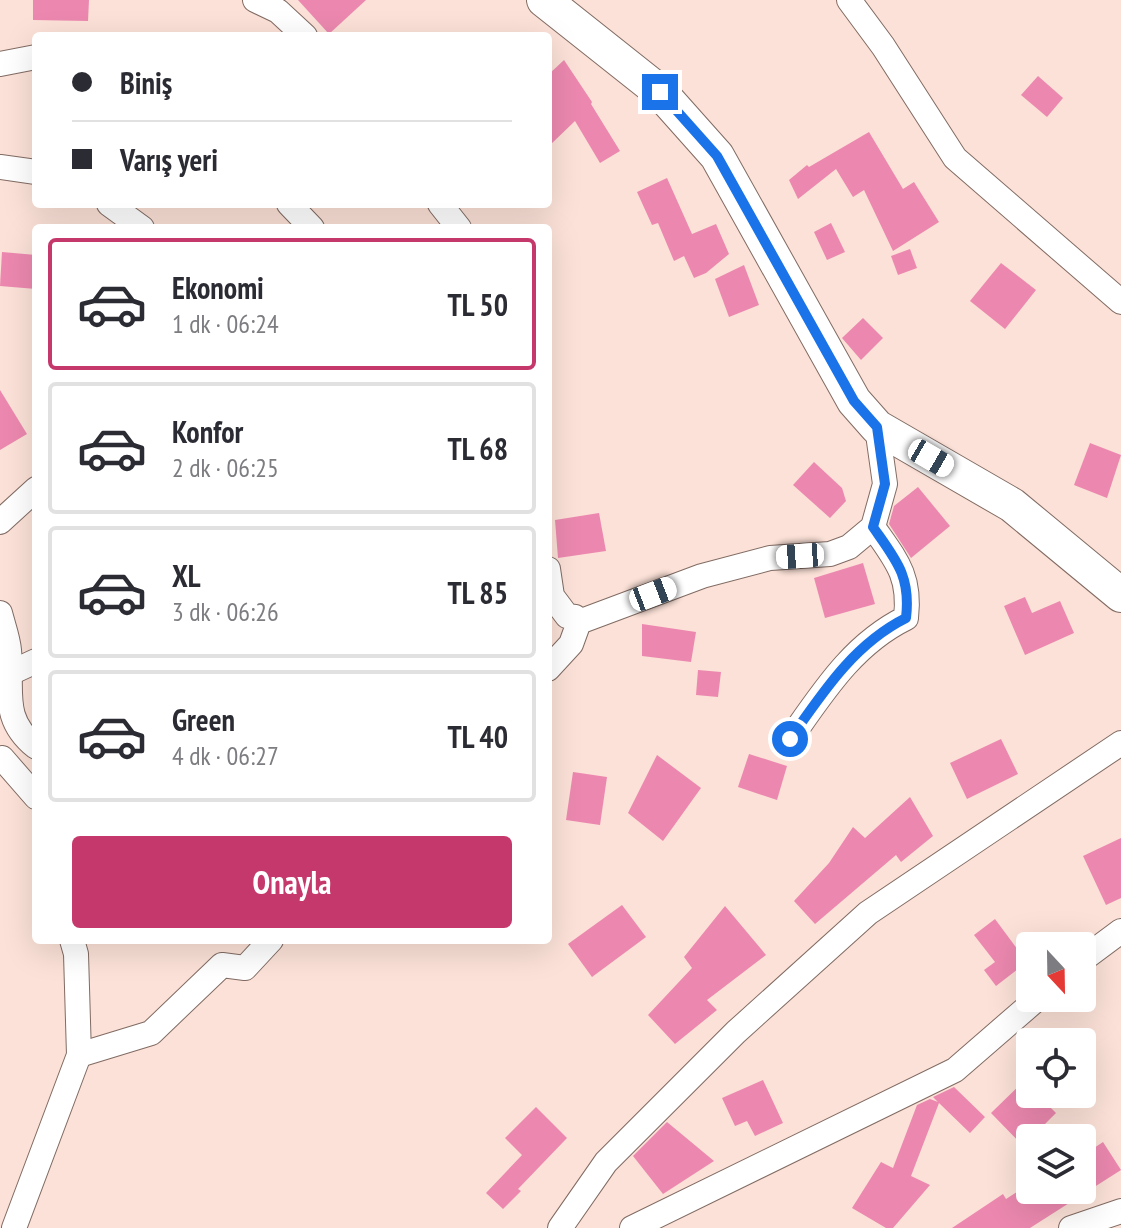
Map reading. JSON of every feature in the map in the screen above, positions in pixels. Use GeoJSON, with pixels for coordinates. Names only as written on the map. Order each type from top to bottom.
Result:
{"type":"FeatureCollection","features":[{"type":"Feature","properties":{"kind":"street"},"geometry":{"type":"LineString","coordinates":[[255,0],[278,11],[301,32]]}},
{"type":"Feature","properties":{"kind":"street"},"geometry":{"type":"LineString","coordinates":[[544,0],[660,92],[717,156],[854,401],[877,427],[1012,505],[1121,595]]}},
{"type":"Feature","properties":{"kind":"street"},"geometry":{"type":"LineString","coordinates":[[849,0],[883,46],[955,158],[1121,302]]}},
{"type":"Feature","properties":{"kind":"street"},"geometry":{"type":"LineString","coordinates":[[0,64],[32,58]]}},
{"type":"Feature","properties":{"kind":"street"},"geometry":{"type":"LineString","coordinates":[[0,167],[32,171]]}},
{"type":"Feature","properties":{"kind":"street"},"geometry":{"type":"LineString","coordinates":[[114,208],[136,224]]}},
{"type":"Feature","properties":{"kind":"street"},"geometry":{"type":"LineString","coordinates":[[293,208],[308,224]]}},
{"type":"Feature","properties":{"kind":"street"},"geometry":{"type":"LineString","coordinates":[[443,208],[456,224]]}},
{"type":"Feature","properties":{"kind":"street"},"geometry":{"type":"LineString","coordinates":[[552,665],[571,644],[579,622],[702,576],[770,558],[830,554],[849,547],[873,527],[885,484],[877,427]]}},
{"type":"Feature","properties":{"kind":"street"},"geometry":{"type":"LineString","coordinates":[[0,522],[32,493]]}},
{"type":"Feature","properties":{"kind":"street"},"geometry":{"type":"LineString","coordinates":[[790,739],[838,671],[888,627],[906,618],[909,594],[902,569],[873,527]]}},
{"type":"Feature","properties":{"kind":"street"},"geometry":{"type":"LineString","coordinates":[[552,596],[567,616],[575,617],[579,622]]}},
{"type":"Feature","properties":{"kind":"street"},"geometry":{"type":"LineString","coordinates":[[0,613],[9,650],[7,713],[1,759],[32,793]]}},
{"type":"Feature","properties":{"kind":"street"},"geometry":{"type":"LineString","coordinates":[[8,674],[32,663]]}},
{"type":"Feature","properties":{"kind":"street"},"geometry":{"type":"LineString","coordinates":[[7,713],[32,744]]}},
{"type":"Feature","properties":{"kind":"street"},"geometry":{"type":"LineString","coordinates":[[560,1228],[606,1162],[736,1032],[868,913],[1121,743]]}},
{"type":"Feature","properties":{"kind":"street"},"geometry":{"type":"LineString","coordinates":[[1096,950],[1121,931]]}},
{"type":"Feature","properties":{"kind":"street"},"geometry":{"type":"LineString","coordinates":[[14,1228],[79,1055],[73,944]]}},
{"type":"Feature","properties":{"kind":"street"},"geometry":{"type":"LineString","coordinates":[[79,1055],[151,1033],[222,965],[245,968],[267,944]]}},
{"type":"Feature","properties":{"kind":"street"},"geometry":{"type":"LineString","coordinates":[[632,1228],[955,1070],[1022,1012]]}},
{"type":"Feature","properties":{"kind":"street"},"geometry":{"type":"LineString","coordinates":[[1071,1228],[1121,1211]]}},
{"type":"Feature","properties":{"kind":"building"},"geometry":{"type":"Polygon","coordinates":[[[33,0],[89,0],[88,21],[33,20],[33,0]]]}},
{"type":"Feature","properties":{"kind":"building"},"geometry":{"type":"Polygon","coordinates":[[[298,0],[366,0],[331,32],[327,32],[298,0]]]}},
{"type":"Feature","properties":{"kind":"building"},"geometry":{"type":"Polygon","coordinates":[[[564,60],[620,151],[600,163],[575,121],[552,143],[552,71],[564,60]]]}},
{"type":"Feature","properties":{"kind":"building"},"geometry":{"type":"Polygon","coordinates":[[[1038,76],[1063,98],[1047,117],[1021,95],[1038,76]]]}},
{"type":"Feature","properties":{"kind":"building"},"geometry":{"type":"Polygon","coordinates":[[[869,132],[903,189],[914,182],[939,222],[893,251],[864,190],[853,197],[836,169],[798,199],[789,180],[807,165],[809,167],[869,132]]]}},
{"type":"Feature","properties":{"kind":"building"},"geometry":{"type":"Polygon","coordinates":[[[667,178],[692,234],[716,224],[729,254],[706,273],[694,278],[684,256],[674,261],[658,223],[652,225],[637,192],[667,178]]]}},
{"type":"Feature","properties":{"kind":"building"},"geometry":{"type":"Polygon","coordinates":[[[831,223],[845,252],[827,260],[814,232],[831,223]]]}},
{"type":"Feature","properties":{"kind":"building"},"geometry":{"type":"Polygon","coordinates":[[[910,249],[917,268],[898,275],[891,256],[910,249]]]}},
{"type":"Feature","properties":{"kind":"building"},"geometry":{"type":"Polygon","coordinates":[[[2,252],[32,255],[32,289],[0,286],[2,252]]]}},
{"type":"Feature","properties":{"kind":"building"},"geometry":{"type":"Polygon","coordinates":[[[1001,263],[1036,290],[1005,329],[970,301],[1001,263]]]}},
{"type":"Feature","properties":{"kind":"building"},"geometry":{"type":"Polygon","coordinates":[[[744,265],[759,305],[729,317],[715,279],[744,265]]]}},
{"type":"Feature","properties":{"kind":"building"},"geometry":{"type":"Polygon","coordinates":[[[863,318],[883,338],[861,360],[842,338],[863,318]]]}},
{"type":"Feature","properties":{"kind":"building"},"geometry":{"type":"Polygon","coordinates":[[[0,390],[27,434],[0,450],[0,390]]]}},
{"type":"Feature","properties":{"kind":"building"},"geometry":{"type":"Polygon","coordinates":[[[1090,443],[1121,455],[1107,498],[1074,485],[1090,443]]]}},
{"type":"Feature","properties":{"kind":"building"},"geometry":{"type":"Polygon","coordinates":[[[814,462],[842,488],[846,501],[830,518],[793,485],[814,462]]]}},
{"type":"Feature","properties":{"kind":"building"},"geometry":{"type":"Polygon","coordinates":[[[918,487],[950,526],[911,558],[889,524],[894,506],[918,487]]]}},
{"type":"Feature","properties":{"kind":"building"},"geometry":{"type":"Polygon","coordinates":[[[599,513],[606,551],[558,558],[555,520],[599,513]]]}},
{"type":"Feature","properties":{"kind":"building"},"geometry":{"type":"Polygon","coordinates":[[[863,563],[875,604],[825,618],[814,578],[863,563]]]}},
{"type":"Feature","properties":{"kind":"building"},"geometry":{"type":"Polygon","coordinates":[[[1025,597],[1032,613],[1060,601],[1074,633],[1025,655],[1004,606],[1025,597]]]}},
{"type":"Feature","properties":{"kind":"building"},"geometry":{"type":"Polygon","coordinates":[[[642,624],[696,632],[691,662],[642,656],[642,624]]]}},
{"type":"Feature","properties":{"kind":"building"},"geometry":{"type":"Polygon","coordinates":[[[698,670],[721,672],[718,697],[696,695],[698,670]]]}},
{"type":"Feature","properties":{"kind":"building"},"geometry":{"type":"Polygon","coordinates":[[[1001,739],[1018,774],[967,799],[950,763],[1001,739]]]}},
{"type":"Feature","properties":{"kind":"building"},"geometry":{"type":"Polygon","coordinates":[[[749,754],[787,766],[777,800],[738,787],[749,754]]]}},
{"type":"Feature","properties":{"kind":"building"},"geometry":{"type":"Polygon","coordinates":[[[657,755],[701,788],[663,841],[628,813],[657,755]]]}},
{"type":"Feature","properties":{"kind":"building"},"geometry":{"type":"Polygon","coordinates":[[[573,772],[607,777],[600,825],[566,820],[573,772]]]}},
{"type":"Feature","properties":{"kind":"building"},"geometry":{"type":"Polygon","coordinates":[[[910,797],[933,836],[901,862],[896,855],[815,924],[794,901],[829,863],[853,827],[865,838],[910,797]]]}},
{"type":"Feature","properties":{"kind":"building"},"geometry":{"type":"Polygon","coordinates":[[[1121,838],[1121,898],[1106,905],[1083,856],[1121,838]]]}},
{"type":"Feature","properties":{"kind":"building"},"geometry":{"type":"Polygon","coordinates":[[[622,905],[646,937],[592,977],[568,944],[622,905]]]}},
{"type":"Feature","properties":{"kind":"building"},"geometry":{"type":"Polygon","coordinates":[[[725,906],[766,955],[707,1000],[717,1010],[675,1044],[648,1015],[692,968],[684,957],[725,906]]]}},
{"type":"Feature","properties":{"kind":"building"},"geometry":{"type":"Polygon","coordinates":[[[995,919],[1016,947],[1016,971],[996,986],[984,970],[995,962],[974,935],[995,919]]]}},
{"type":"Feature","properties":{"kind":"building"},"geometry":{"type":"Polygon","coordinates":[[[763,1080],[783,1123],[755,1136],[747,1121],[735,1126],[722,1098],[763,1080]]]}},
{"type":"Feature","properties":{"kind":"building"},"geometry":{"type":"Polygon","coordinates":[[[954,1087],[985,1117],[970,1133],[939,1103],[911,1176],[930,1185],[893,1228],[886,1228],[852,1208],[881,1162],[893,1168],[917,1105],[930,1099],[938,1102],[933,1097],[954,1087]]]}},
{"type":"Feature","properties":{"kind":"building"},"geometry":{"type":"Polygon","coordinates":[[[1016,1089],[1016,1108],[1051,1108],[1056,1113],[1045,1124],[1016,1124],[1016,1139],[991,1113],[1016,1089]]]}},
{"type":"Feature","properties":{"kind":"building"},"geometry":{"type":"Polygon","coordinates":[[[536,1107],[567,1138],[503,1209],[486,1193],[522,1155],[505,1138],[536,1107]]]}},
{"type":"Feature","properties":{"kind":"building"},"geometry":{"type":"Polygon","coordinates":[[[667,1122],[714,1161],[663,1194],[633,1156],[667,1122]]]}},
{"type":"Feature","properties":{"kind":"building"},"geometry":{"type":"Polygon","coordinates":[[[1103,1142],[1121,1170],[1096,1186],[1096,1147],[1103,1142]]]}},
{"type":"Feature","properties":{"kind":"building"},"geometry":{"type":"Polygon","coordinates":[[[1016,1193],[1016,1204],[1068,1204],[1030,1228],[952,1228],[1003,1194],[1006,1199],[1016,1193]]]}},
{"type":"Feature","properties":{"kind":"route"},"geometry":{"type":"LineString","coordinates":[[660,92],[717,156],[854,401],[877,427],[885,484],[873,527],[902,569],[909,594],[906,618],[888,627],[838,671],[790,739]]}}]}
